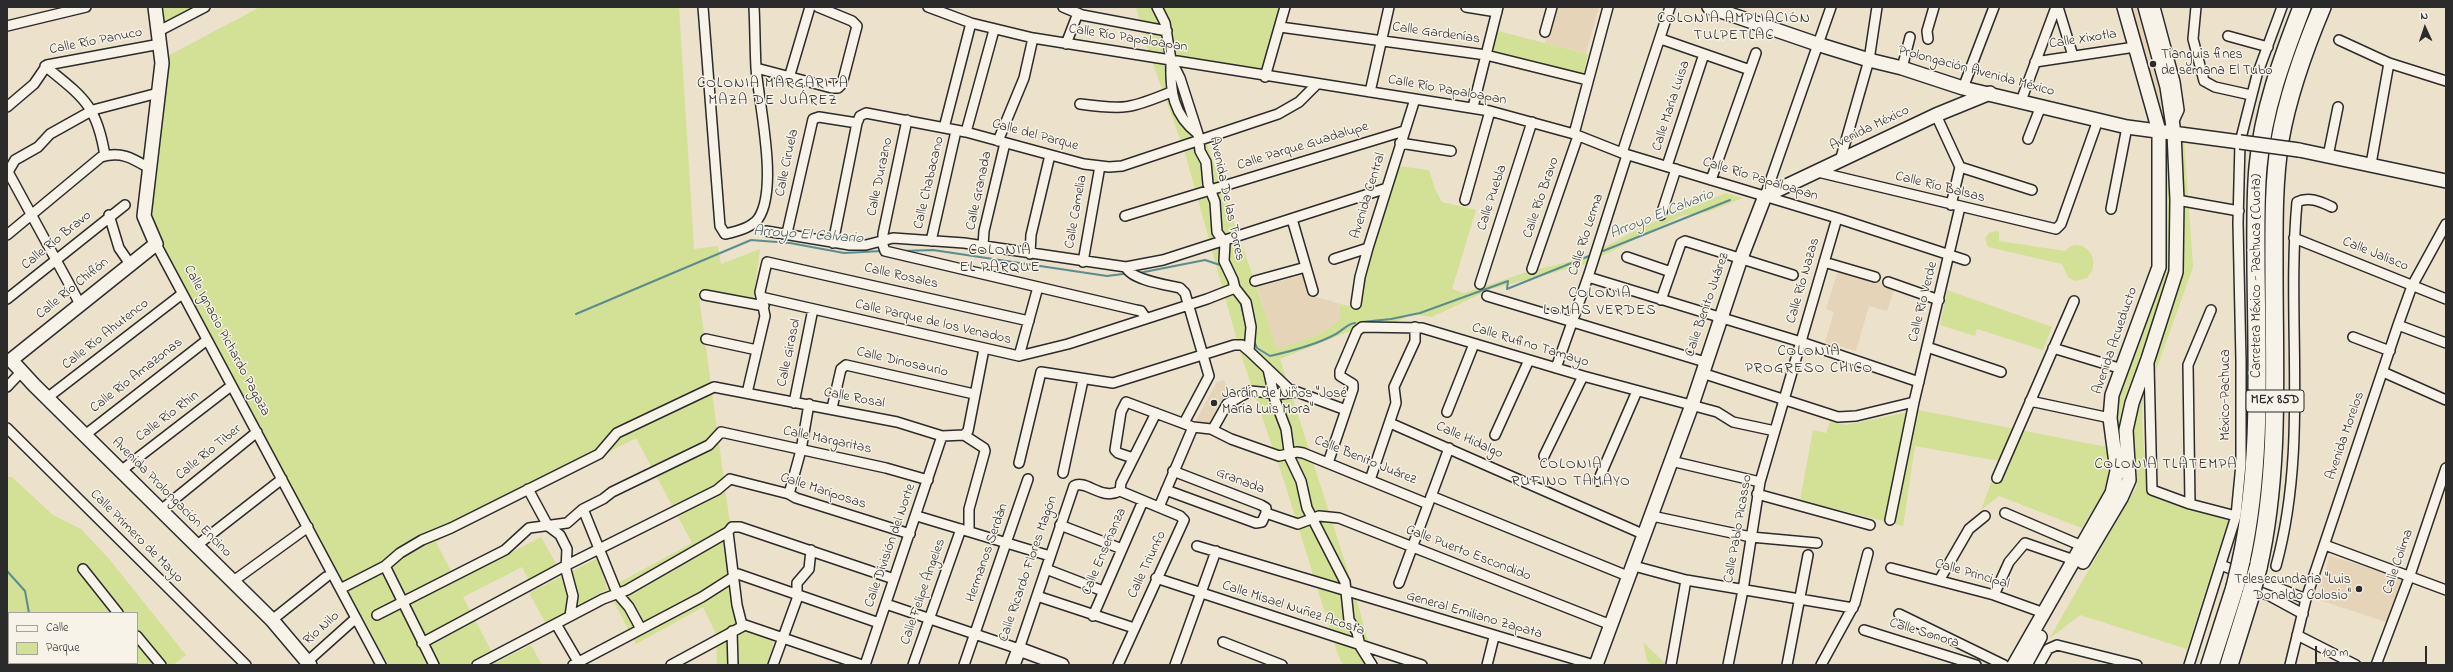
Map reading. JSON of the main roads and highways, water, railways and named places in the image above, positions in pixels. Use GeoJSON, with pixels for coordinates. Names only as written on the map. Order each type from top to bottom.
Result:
{"type":"FeatureCollection","features":[{"type":"Feature","properties":{"kind":"highway","name":"Carretera México - Pachuca (Cuota)"},"geometry":{"type":"LineString","coordinates":[[2210,665],[2235,587],[2252,508],[2256,448],[2258,167],[2266,114],[2274,84],[2302,7]]}},
{"type":"Feature","properties":{"kind":"highway","name":"Carretera México - Pachuca (Cuota)"},"geometry":{"type":"LineString","coordinates":[[2229,665],[2258,568],[2268,516],[2274,453],[2274,232],[2278,161],[2290,97],[2322,7]]}},
{"type":"Feature","properties":{"kind":"waterway","name":"Arroyo El Calvario"},"geometry":{"type":"LineString","coordinates":[[1603,251],[1730,200]]}},
{"type":"Feature","properties":{"kind":"waterway","name":"Arroyo El Calvario"},"geometry":{"type":"LineString","coordinates":[[576,314],[751,240],[790,243],[844,253],[882,251]]}},
{"type":"Feature","properties":{"kind":"waterway","name":"Arroyo El Calvario"},"geometry":{"type":"LineString","coordinates":[[901,251],[933,250],[1107,276],[1123,274]]}},
{"type":"Feature","properties":{"kind":"waterway","name":"Arroyo El Calvario"},"geometry":{"type":"LineString","coordinates":[[1362,322],[1391,319],[1420,313],[1508,281],[1507,289],[1589,256]]}},
{"type":"Feature","properties":{"kind":"waterway","name":"Arroyo El Calvario"},"geometry":{"type":"LineString","coordinates":[[1139,273],[1205,260],[1223,266]]}},
{"type":"Feature","properties":{"kind":"waterway","name":"Arroyo El Calvario"},"geometry":{"type":"LineString","coordinates":[[1240,301],[1245,320]]}},
{"type":"Feature","properties":{"kind":"waterway","name":"Arroyo El Calvario"},"geometry":{"type":"LineString","coordinates":[[1253,339],[1257,348],[1270,356],[1295,350],[1320,341],[1355,323]]}},
{"type":"Feature","properties":{"kind":"waterway"},"geometry":{"type":"LineString","coordinates":[[7,571],[25,591],[29,612]]}},
{"type":"Feature","properties":{"kind":"place","name":"Tianguis fines de semana El Tubo"},"geometry":{"type":"Point","coordinates":[2153,64]}},
{"type":"Feature","properties":{"kind":"place","name":"Jardín de Niños \"José María Luis Mora\""},"geometry":{"type":"Point","coordinates":[1214,403]}},
{"type":"Feature","properties":{"kind":"place","name":"Telesecundaria \"Luis Donaldo Colosio\""},"geometry":{"type":"Point","coordinates":[2359,589]}},
{"type":"Feature","properties":{"kind":"district","name":"COLONIA AMPLIACIÓN TULPETLAC"},"geometry":{"type":"Point","coordinates":[1734,28]}},
{"type":"Feature","properties":{"kind":"district","name":"COLONIA MARGARITA MAZA DE JUÁREZ"},"geometry":{"type":"Point","coordinates":[773,94]}},
{"type":"Feature","properties":{"kind":"district","name":"COLONIA EL PARQUE"},"geometry":{"type":"Point","coordinates":[1000,260]}},
{"type":"Feature","properties":{"kind":"district","name":"COLONIA LOMAS VERDES"},"geometry":{"type":"Point","coordinates":[1600,304]}},
{"type":"Feature","properties":{"kind":"district","name":"COLONIA PROGRESO CHICO"},"geometry":{"type":"Point","coordinates":[1809,362]}},
{"type":"Feature","properties":{"kind":"district","name":"COLONIA TLATEMPA"},"geometry":{"type":"Point","coordinates":[2166,466]}},
{"type":"Feature","properties":{"kind":"district","name":"COLONIA RUFINO TAMAYO"},"geometry":{"type":"Point","coordinates":[1571,474]}}]}
